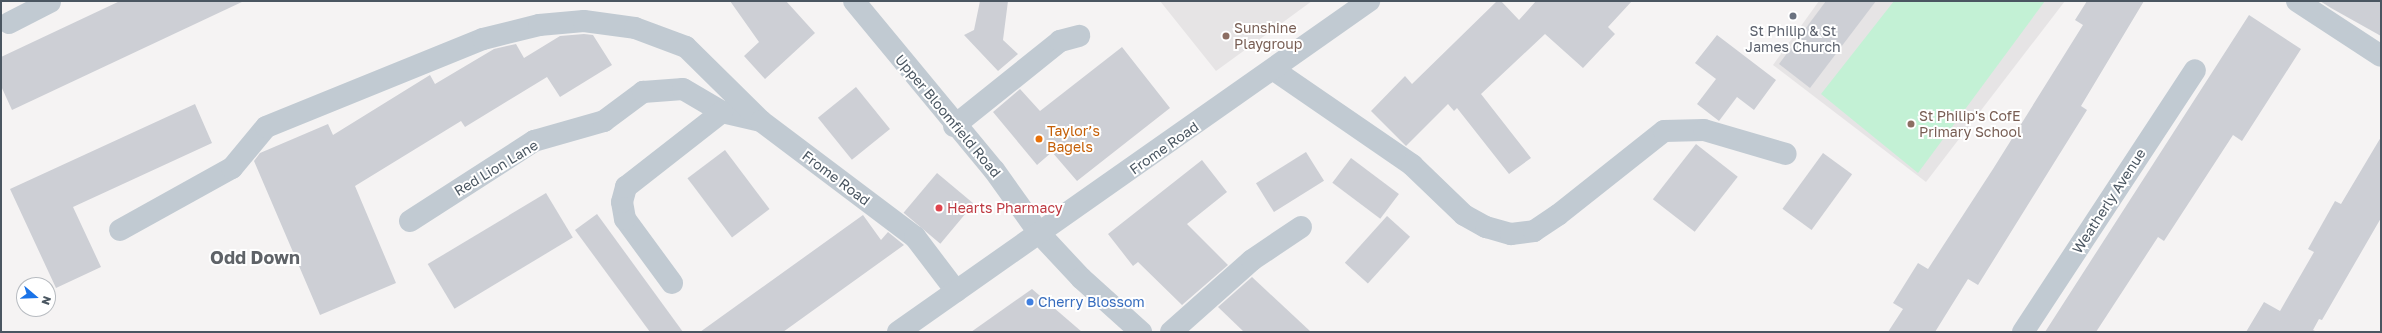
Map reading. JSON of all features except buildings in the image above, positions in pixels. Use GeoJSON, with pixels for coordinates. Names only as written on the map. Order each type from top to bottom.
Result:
{"type":"FeatureCollection","features":[{"type":"Feature","properties":{"kind":"street"},"geometry":{"type":"LineString","coordinates":[[9,22],[51,1]]}},
{"type":"Feature","properties":{"kind":"street","name":"Upper Bloomfield Road"},"geometry":{"type":"LineString","coordinates":[[854,1],[954,126],[994,170],[1039,233],[1081,278],[1141,332]]}},
{"type":"Feature","properties":{"kind":"street","name":"Frome Road"},"geometry":{"type":"LineString","coordinates":[[898,332],[1274,70],[1369,1]]}},
{"type":"Feature","properties":{"kind":"street"},"geometry":{"type":"LineString","coordinates":[[2297,1],[2381,56]]}},
{"type":"Feature","properties":{"kind":"street","name":"Frome Road"},"geometry":{"type":"LineString","coordinates":[[120,230],[232,168],[266,127],[483,39],[539,25],[584,20],[635,28],[686,47],[761,121],[915,237],[956,291]]}},
{"type":"Feature","properties":{"kind":"street"},"geometry":{"type":"LineString","coordinates":[[954,126],[1060,40],[1079,36]]}},
{"type":"Feature","properties":{"kind":"street"},"geometry":{"type":"LineString","coordinates":[[1274,70],[1412,165],[1464,215],[1486,227],[1511,234],[1540,227],[1664,131],[1685,128],[1704,130],[1786,154]]}},
{"type":"Feature","properties":{"kind":"street","name":"Weatherly Avenue"},"geometry":{"type":"LineString","coordinates":[[2024,332],[2194,70]]}},
{"type":"Feature","properties":{"kind":"street","name":"Red Lion Lane"},"geometry":{"type":"LineString","coordinates":[[410,221],[534,141],[604,121],[643,92],[683,89],[722,112],[761,121]]}},
{"type":"Feature","properties":{"kind":"street"},"geometry":{"type":"LineString","coordinates":[[672,283],[626,219],[622,202],[626,187],[722,112]]}},
{"type":"Feature","properties":{"kind":"street"},"geometry":{"type":"LineString","coordinates":[[1170,332],[1252,260],[1301,227]]}},
{"type":"Feature","properties":{"kind":"shaded area","name":"Sunshine Playgroup"},"geometry":{"type":"Polygon","coordinates":[[[1160,1],[1312,1],[1216,71],[1160,1]]]}},
{"type":"Feature","properties":{"kind":"shaded area","name":"St Philip's CofE Primary School"},"geometry":{"type":"Polygon","coordinates":[[[1819,1],[2065,1],[1926,182],[1773,65],[1819,1]]]}},
{"type":"Feature","properties":{"kind":"green space","name":"St Philip's CofE Primary School"},"geometry":{"type":"Polygon","coordinates":[[[1894,1],[2045,1],[1918,173],[1821,94],[1894,1]]]}},
{"type":"Feature","properties":{"kind":"place","name":"St Philip & St James Church"},"geometry":{"type":"Point","coordinates":[1793,16]}},
{"type":"Feature","properties":{"kind":"place","name":"Sunshine Playgroup"},"geometry":{"type":"Point","coordinates":[1226,36]}},
{"type":"Feature","properties":{"kind":"place","name":"St Philip's CofE Primary School"},"geometry":{"type":"Point","coordinates":[1911,124]}},
{"type":"Feature","properties":{"kind":"place","name":"Taylor’s Bagels"},"geometry":{"type":"Point","coordinates":[1039,139]}},
{"type":"Feature","properties":{"kind":"place","name":"Hearts Pharmacy"},"geometry":{"type":"Point","coordinates":[939,208]}},
{"type":"Feature","properties":{"kind":"place","name":"Cherry Blossom"},"geometry":{"type":"Point","coordinates":[1030,302]}},
{"type":"Feature","properties":{"kind":"district","name":"Odd Down"},"geometry":{"type":"Point","coordinates":[255,257]}}]}
